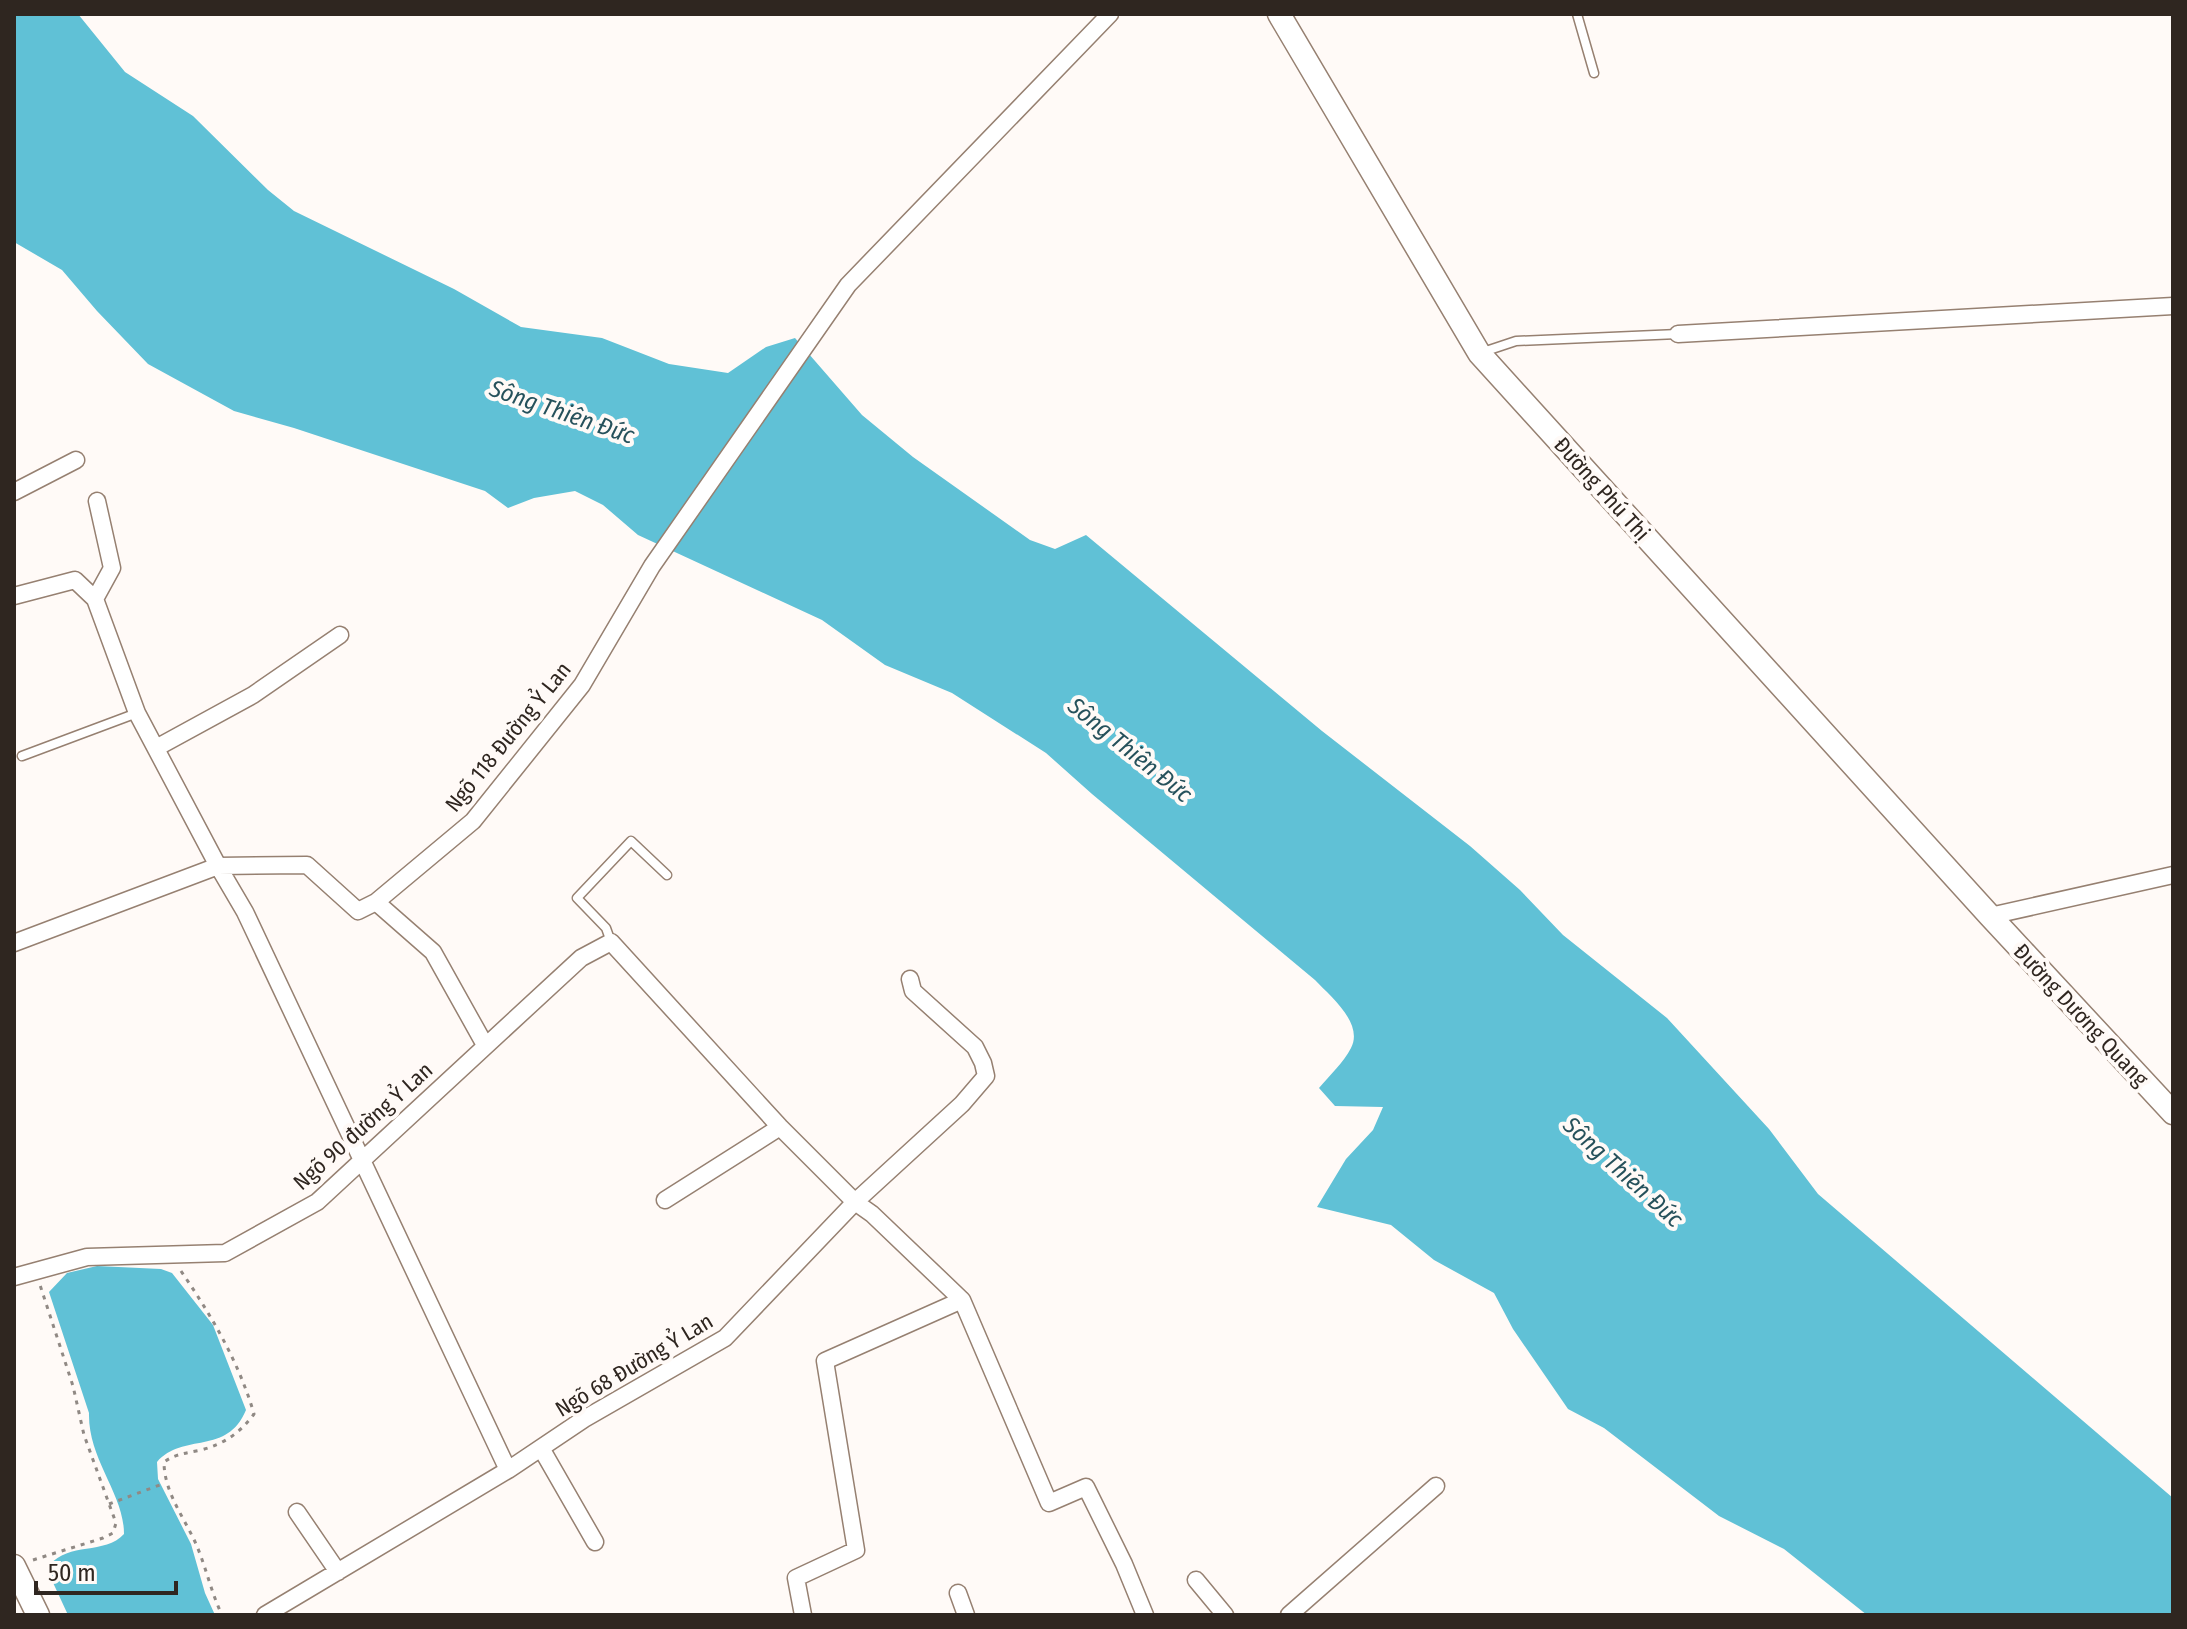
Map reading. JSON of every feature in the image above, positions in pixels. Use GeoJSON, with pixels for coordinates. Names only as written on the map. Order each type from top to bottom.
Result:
{"type":"FeatureCollection","features":[{"type":"Feature","properties":{"kind":"street","name":"Ngõ 118 Đường Ỷ Lan"},"geometry":{"type":"LineString","coordinates":[[376,902],[473,821],[582,685],[652,566],[848,285],[1110,14]]}},
{"type":"Feature","properties":{"kind":"street","name":"Đường Phú Thị"},"geometry":{"type":"LineString","coordinates":[[1279,14],[1479,353],[1990,916]]}},
{"type":"Feature","properties":{"kind":"street"},"geometry":{"type":"LineString","coordinates":[[1678,334],[2173,306]]}},
{"type":"Feature","properties":{"kind":"street"},"geometry":{"type":"LineString","coordinates":[[14,492],[76,460]]}},
{"type":"Feature","properties":{"kind":"street"},"geometry":{"type":"LineString","coordinates":[[95,599],[112,568],[97,501]]}},
{"type":"Feature","properties":{"kind":"street"},"geometry":{"type":"LineString","coordinates":[[14,596],[75,580],[95,599],[137,713],[245,912],[508,1470]]}},
{"type":"Feature","properties":{"kind":"street"},"geometry":{"type":"LineString","coordinates":[[156,748],[253,695],[340,635]]}},
{"type":"Feature","properties":{"kind":"street"},"geometry":{"type":"LineString","coordinates":[[14,943],[218,866],[307,865],[358,911],[376,902],[433,952],[485,1045]]}},
{"type":"Feature","properties":{"kind":"street"},"geometry":{"type":"LineString","coordinates":[[1990,916],[2173,875]]}},
{"type":"Feature","properties":{"kind":"street","name":"Đường Dương Quang"},"geometry":{"type":"LineString","coordinates":[[1990,916],[2173,1113]]}},
{"type":"Feature","properties":{"kind":"street"},"geometry":{"type":"LineString","coordinates":[[611,942],[780,1127],[855,1202],[872,1214],[962,1300],[1049,1503],[1086,1487],[1145,1615]]}},
{"type":"Feature","properties":{"kind":"street","name":"Ngõ 90 đường Ỷ Lan"},"geometry":{"type":"LineString","coordinates":[[14,1277],[87,1257],[225,1253],[317,1202],[581,958],[611,942]]}},
{"type":"Feature","properties":{"kind":"street","name":"Ngõ 68 Đường Ỷ Lan"},"geometry":{"type":"LineString","coordinates":[[266,1615],[508,1470],[584,1419],[725,1338],[855,1202],[952,1114],[986,1076],[983,1063],[975,1047],[913,991],[910,979]]}},
{"type":"Feature","properties":{"kind":"street"},"geometry":{"type":"LineString","coordinates":[[665,1200],[780,1127]]}},
{"type":"Feature","properties":{"kind":"street"},"geometry":{"type":"LineString","coordinates":[[803,1615],[796,1578],[856,1550],[825,1361],[962,1300]]}},
{"type":"Feature","properties":{"kind":"street"},"geometry":{"type":"LineString","coordinates":[[541,1448],[595,1542]]}},
{"type":"Feature","properties":{"kind":"street"},"geometry":{"type":"LineString","coordinates":[[1289,1615],[1436,1486]]}},
{"type":"Feature","properties":{"kind":"street"},"geometry":{"type":"LineString","coordinates":[[297,1512],[338,1572]]}},
{"type":"Feature","properties":{"kind":"street"},"geometry":{"type":"LineString","coordinates":[[20,1574],[38,1615]]}},
{"type":"Feature","properties":{"kind":"street"},"geometry":{"type":"LineString","coordinates":[[1196,1580],[1225,1615]]}},
{"type":"Feature","properties":{"kind":"street"},"geometry":{"type":"LineString","coordinates":[[958,1593],[966,1615]]}},
{"type":"Feature","properties":{"kind":"lane"},"geometry":{"type":"LineString","coordinates":[[1577,14],[1594,73]]}},
{"type":"Feature","properties":{"kind":"lane"},"geometry":{"type":"LineString","coordinates":[[1479,353],[1516,341],[1678,334]]}},
{"type":"Feature","properties":{"kind":"lane"},"geometry":{"type":"LineString","coordinates":[[22,756],[137,713]]}},
{"type":"Feature","properties":{"kind":"lane"},"geometry":{"type":"LineString","coordinates":[[611,942],[606,928],[577,898],[584,889],[631,841],[667,875]]}},
{"type":"Feature","properties":{"kind":"path"},"geometry":{"type":"LineString","coordinates":[[168,1253],[206,1308],[231,1355],[254,1414],[243,1429],[227,1440],[173,1456],[164,1462],[167,1482],[197,1545],[222,1615]]}},
{"type":"Feature","properties":{"kind":"path"},"geometry":{"type":"LineString","coordinates":[[20,1574],[113,1533],[116,1523],[84,1435],[73,1386],[35,1271]]}},
{"type":"Feature","properties":{"kind":"path"},"geometry":{"type":"LineString","coordinates":[[109,1504],[167,1482]]}},
{"type":"Feature","properties":{"kind":"water","name":"Sông Thiên Đức"},"geometry":{"type":"Polygon","coordinates":[[[14,14],[78,14],[125,72],[193,116],[268,190],[294,211],[454,289],[521,327],[602,338],[669,364],[728,373],[766,347],[795,338],[862,415],[913,457],[1030,540],[1055,549],[1086,535],[1322,731],[1470,846],[1520,890],[1563,935],[1667,1018],[1769,1129],[1818,1194],[2173,1498],[2173,1615],[1867,1615],[1784,1549],[1719,1516],[1604,1428],[1568,1409],[1513,1329],[1494,1293],[1434,1260],[1391,1225],[1317,1207],[1346,1159],[1373,1130],[1383,1107],[1335,1106],[1319,1088],[1340,1064],[1354,1039],[1353,1029],[1344,1011],[1315,980],[1046,753],[952,693],[885,665],[822,620],[638,535],[603,505],[575,491],[534,498],[508,508],[485,491],[234,411],[148,364],[62,270],[14,242],[14,14]]]}},
{"type":"Feature","properties":{"kind":"water"},"geometry":{"type":"Polygon","coordinates":[[[97,1266],[161,1269],[172,1273],[213,1325],[246,1410],[228,1433],[179,1448],[157,1462],[158,1479],[191,1544],[205,1593],[215,1615],[68,1615],[49,1574],[50,1565],[66,1553],[107,1544],[124,1534],[118,1504],[94,1446],[89,1413],[49,1292],[67,1273],[97,1266]]]}}]}
